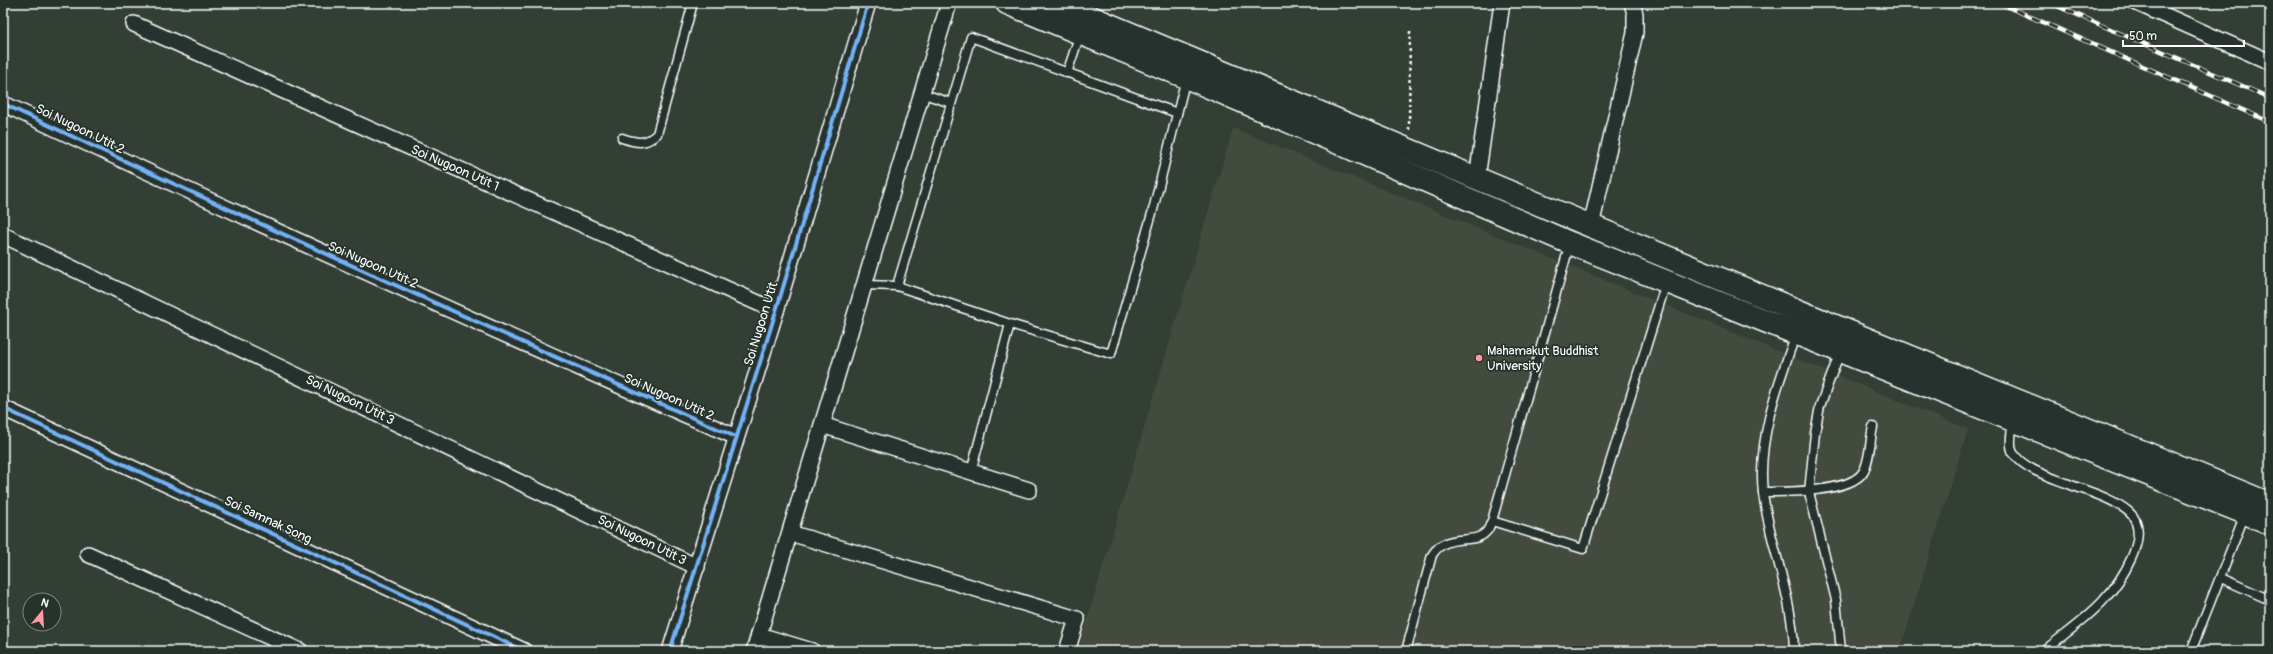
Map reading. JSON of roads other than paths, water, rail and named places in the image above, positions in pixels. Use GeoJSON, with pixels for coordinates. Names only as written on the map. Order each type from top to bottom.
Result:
{"type":"FeatureCollection","features":[{"type":"Feature","properties":{"kind":"main road"},"geometry":{"type":"LineString","coordinates":[[1007,3],[1186,77],[1570,243],[1667,281],[1800,323]]}},
{"type":"Feature","properties":{"kind":"main road"},"geometry":{"type":"LineString","coordinates":[[1057,3],[1592,226],[1800,323],[2256,504],[2270,524]]}},
{"type":"Feature","properties":{"kind":"main road"},"geometry":{"type":"LineString","coordinates":[[1844,341],[2013,420],[2256,504]]}},
{"type":"Feature","properties":{"kind":"street","name":"Soi Nugoon Utit"},"geometry":{"type":"LineString","coordinates":[[670,651],[776,311],[868,3]]}},
{"type":"Feature","properties":{"kind":"street"},"geometry":{"type":"LineString","coordinates":[[754,651],[949,3]]}},
{"type":"Feature","properties":{"kind":"street"},"geometry":{"type":"LineString","coordinates":[[1477,178],[1502,3]]}},
{"type":"Feature","properties":{"kind":"street"},"geometry":{"type":"LineString","coordinates":[[1592,226],[1635,33],[1635,14],[1632,3]]}},
{"type":"Feature","properties":{"kind":"street"},"geometry":{"type":"LineString","coordinates":[[2137,3],[2270,62]]}},
{"type":"Feature","properties":{"kind":"street","name":"Soi Nugoon Utit 1"},"geometry":{"type":"LineString","coordinates":[[134,24],[776,311]]}},
{"type":"Feature","properties":{"kind":"street","name":"Soi Nugoon Utit 2"},"geometry":{"type":"LineString","coordinates":[[6,105],[207,200],[493,330],[736,437]]}},
{"type":"Feature","properties":{"kind":"street","name":"Soi Nugoon Utit 3"},"geometry":{"type":"LineString","coordinates":[[3,235],[697,567]]}},
{"type":"Feature","properties":{"kind":"street","name":"Soi Samnak Song"},"geometry":{"type":"LineString","coordinates":[[3,408],[524,651]]}},
{"type":"Feature","properties":{"kind":"street"},"geometry":{"type":"LineString","coordinates":[[822,425],[1029,490]]}},
{"type":"Feature","properties":{"kind":"street"},"geometry":{"type":"LineString","coordinates":[[790,533],[1077,619],[1067,651]]}},
{"type":"Feature","properties":{"kind":"street"},"geometry":{"type":"LineString","coordinates":[[88,554],[300,651]]}},
{"type":"Feature","properties":{"kind":"street"},"geometry":{"type":"LineString","coordinates":[[759,635],[812,651]]}},
{"type":"Feature","properties":{"kind":"lane"},"geometry":{"type":"LineString","coordinates":[[622,138],[637,143],[648,141],[657,134],[693,3]]}},
{"type":"Feature","properties":{"kind":"lane"},"geometry":{"type":"LineString","coordinates":[[1067,73],[1080,33]]}},
{"type":"Feature","properties":{"kind":"lane"},"geometry":{"type":"LineString","coordinates":[[897,286],[971,37],[1177,113]]}},
{"type":"Feature","properties":{"kind":"lane"},"geometry":{"type":"LineString","coordinates":[[864,285],[897,286],[1010,324],[1111,354],[1153,210],[1186,77]]}},
{"type":"Feature","properties":{"kind":"lane"},"geometry":{"type":"LineString","coordinates":[[921,93],[951,103]]}},
{"type":"Feature","properties":{"kind":"lane"},"geometry":{"type":"LineString","coordinates":[[1406,651],[1432,555],[1435,549],[1458,539],[1477,538],[1486,533],[1492,521],[1570,243]]}},
{"type":"Feature","properties":{"kind":"lane"},"geometry":{"type":"LineString","coordinates":[[1492,521],[1583,549],[1667,281]]}},
{"type":"Feature","properties":{"kind":"lane"},"geometry":{"type":"LineString","coordinates":[[1794,651],[1789,608],[1763,492],[1764,454],[1775,392],[1800,323]]}},
{"type":"Feature","properties":{"kind":"lane"},"geometry":{"type":"LineString","coordinates":[[971,472],[1010,324]]}},
{"type":"Feature","properties":{"kind":"lane"},"geometry":{"type":"LineString","coordinates":[[1842,651],[1836,600],[1810,492],[1815,434],[1820,406],[1844,341]]}},
{"type":"Feature","properties":{"kind":"lane"},"geometry":{"type":"LineString","coordinates":[[2013,420],[2012,449],[2013,454],[2020,461],[2048,476],[2117,504],[2133,516],[2139,530],[2136,549],[2126,568],[2102,602],[2044,651]]}},
{"type":"Feature","properties":{"kind":"lane"},"geometry":{"type":"LineString","coordinates":[[1763,492],[1810,492],[1852,481],[1862,474],[1873,427]]}},
{"type":"Feature","properties":{"kind":"lane"},"geometry":{"type":"LineString","coordinates":[[2191,651],[2221,578],[2256,504]]}},
{"type":"Feature","properties":{"kind":"lane"},"geometry":{"type":"LineString","coordinates":[[2221,578],[2270,600]]}},
{"type":"Feature","properties":{"kind":"railway"},"geometry":{"type":"LineString","coordinates":[[1999,3],[2270,122]]}},
{"type":"Feature","properties":{"kind":"railway"},"geometry":{"type":"LineString","coordinates":[[2050,3],[2270,98]]}},
{"type":"Feature","properties":{"kind":"place","name":"Mahamakut Buddhist University"},"geometry":{"type":"Point","coordinates":[1479,358]}}]}
